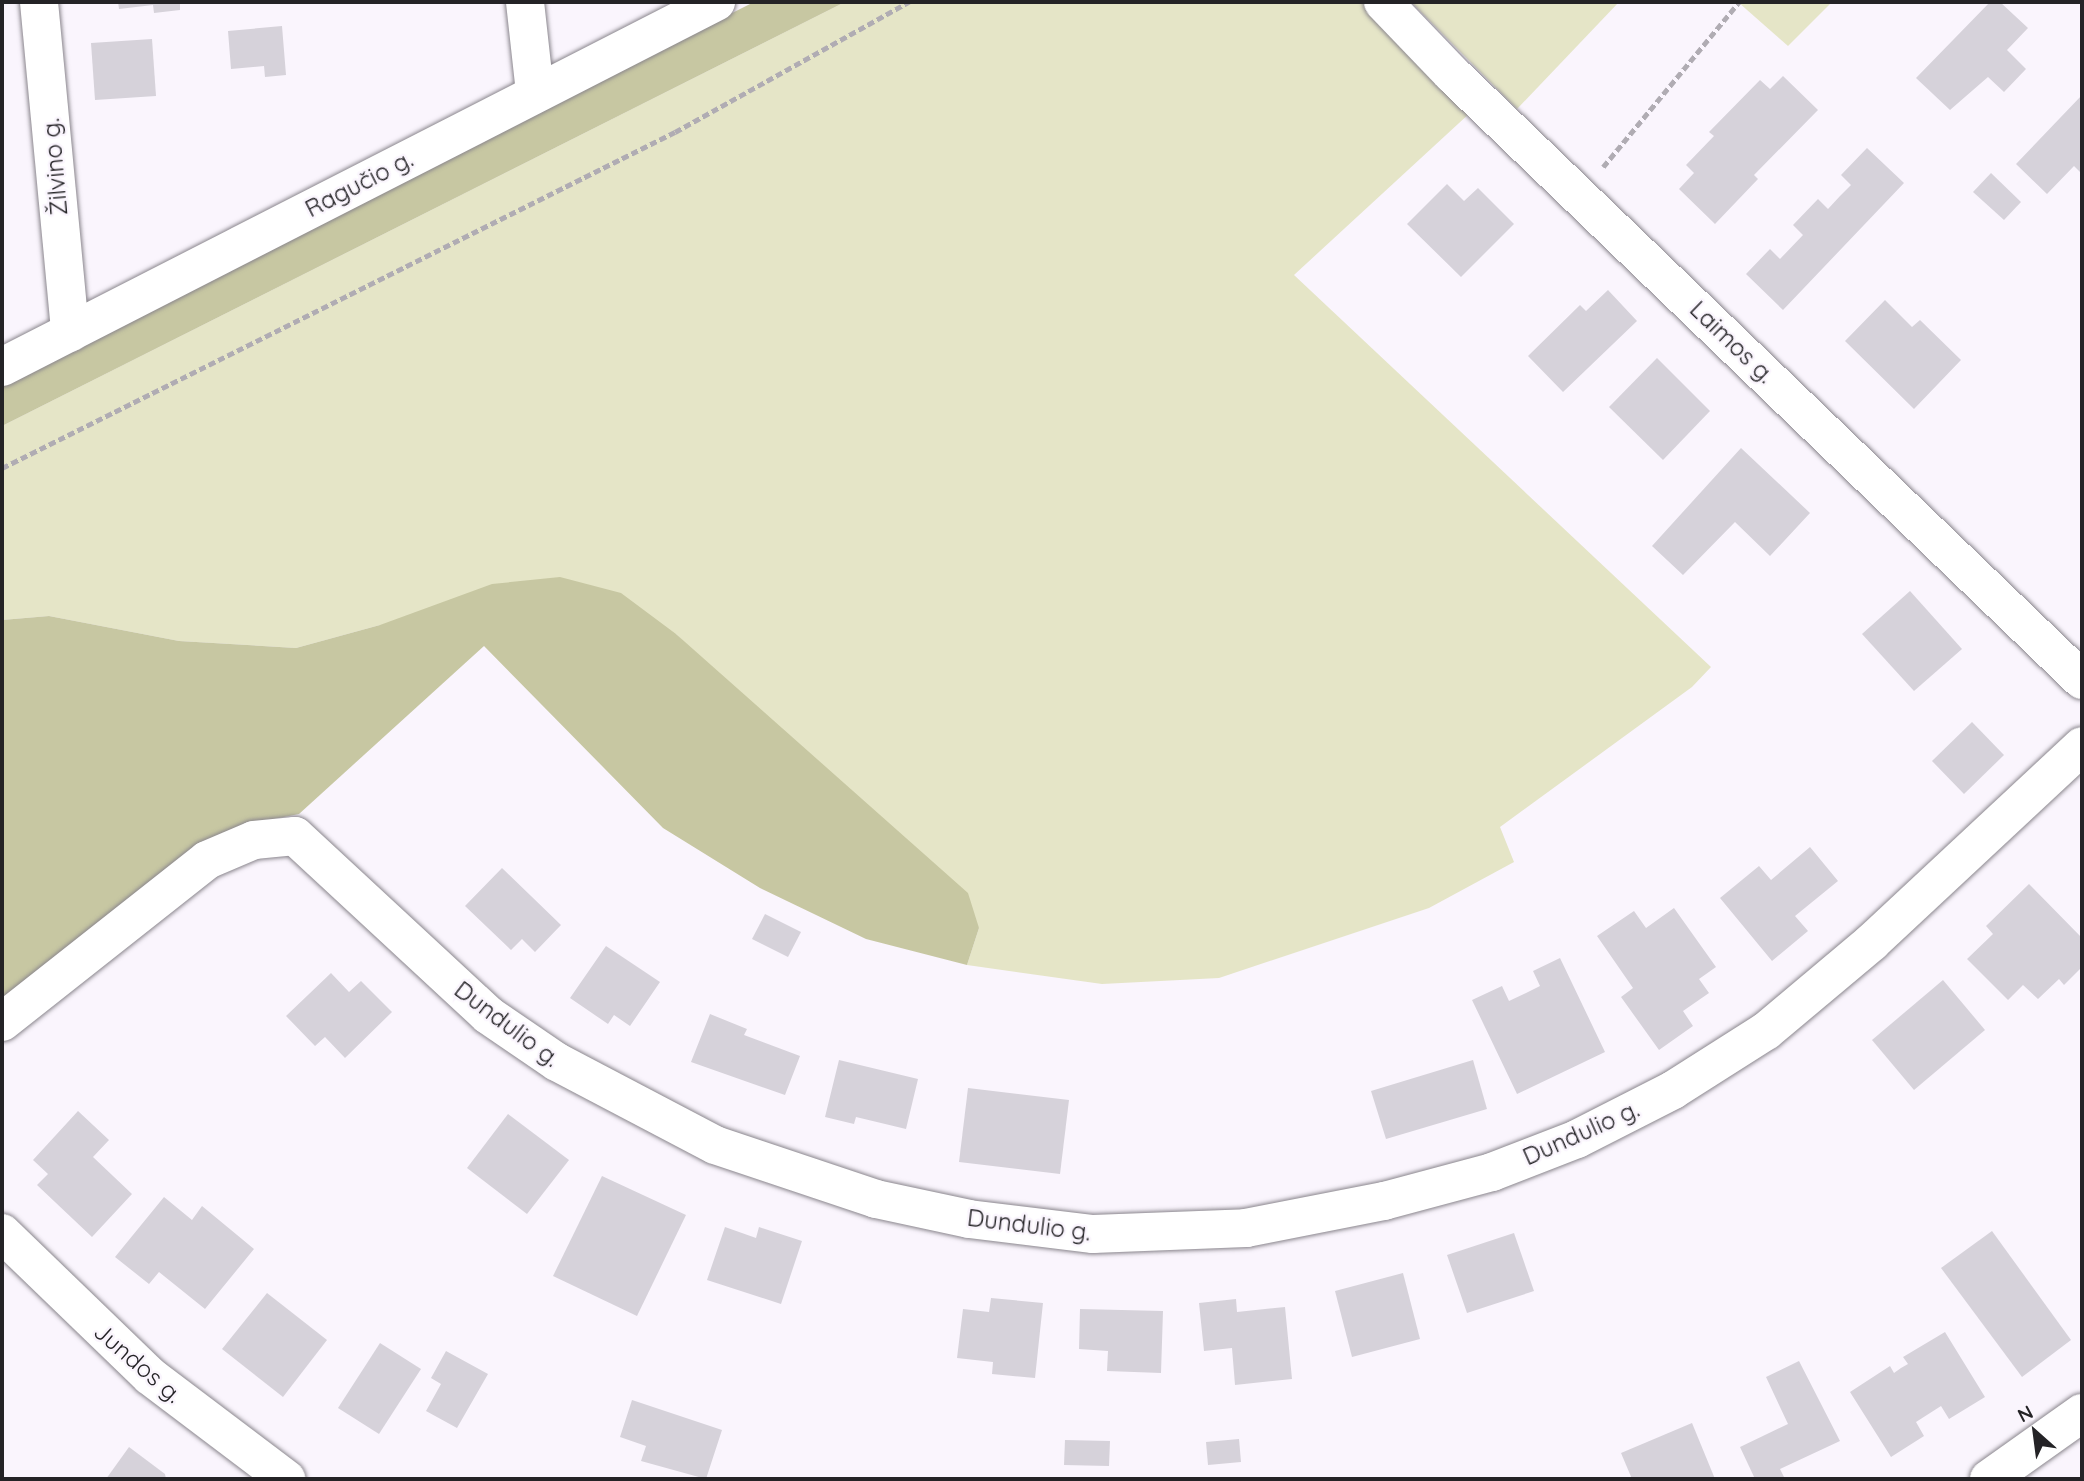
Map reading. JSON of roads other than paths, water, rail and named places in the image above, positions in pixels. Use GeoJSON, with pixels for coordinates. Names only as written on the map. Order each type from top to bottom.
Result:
{"type":"FeatureCollection","features":[{"type":"Feature","properties":{"kind":"street","name":"Žilvino g."},"geometry":{"type":"LineString","coordinates":[[39,2],[70,333]]}},
{"type":"Feature","properties":{"kind":"street"},"geometry":{"type":"LineString","coordinates":[[525,2],[535,93]]}},
{"type":"Feature","properties":{"kind":"street","name":"Ragučio g."},"geometry":{"type":"LineString","coordinates":[[2,367],[716,2]]}},
{"type":"Feature","properties":{"kind":"street","name":"Laimos g."},"geometry":{"type":"LineString","coordinates":[[1383,2],[2082,680]]}},
{"type":"Feature","properties":{"kind":"street","name":"Dundulio g."},"geometry":{"type":"LineString","coordinates":[[2,1022],[207,860],[254,840],[295,836],[488,1015],[557,1062],[715,1145],[876,1199],[969,1219],[1093,1234],[1246,1228],[1384,1200],[1492,1172],[1577,1139],[1673,1090],[1766,1031],[1851,960],[2082,746]]}},
{"type":"Feature","properties":{"kind":"street","name":"Jundos g."},"geometry":{"type":"LineString","coordinates":[[2,1233],[150,1376],[286,1479]]}},
{"type":"Feature","properties":{"kind":"street"},"geometry":{"type":"LineString","coordinates":[[1989,1479],[2082,1413]]}}]}
